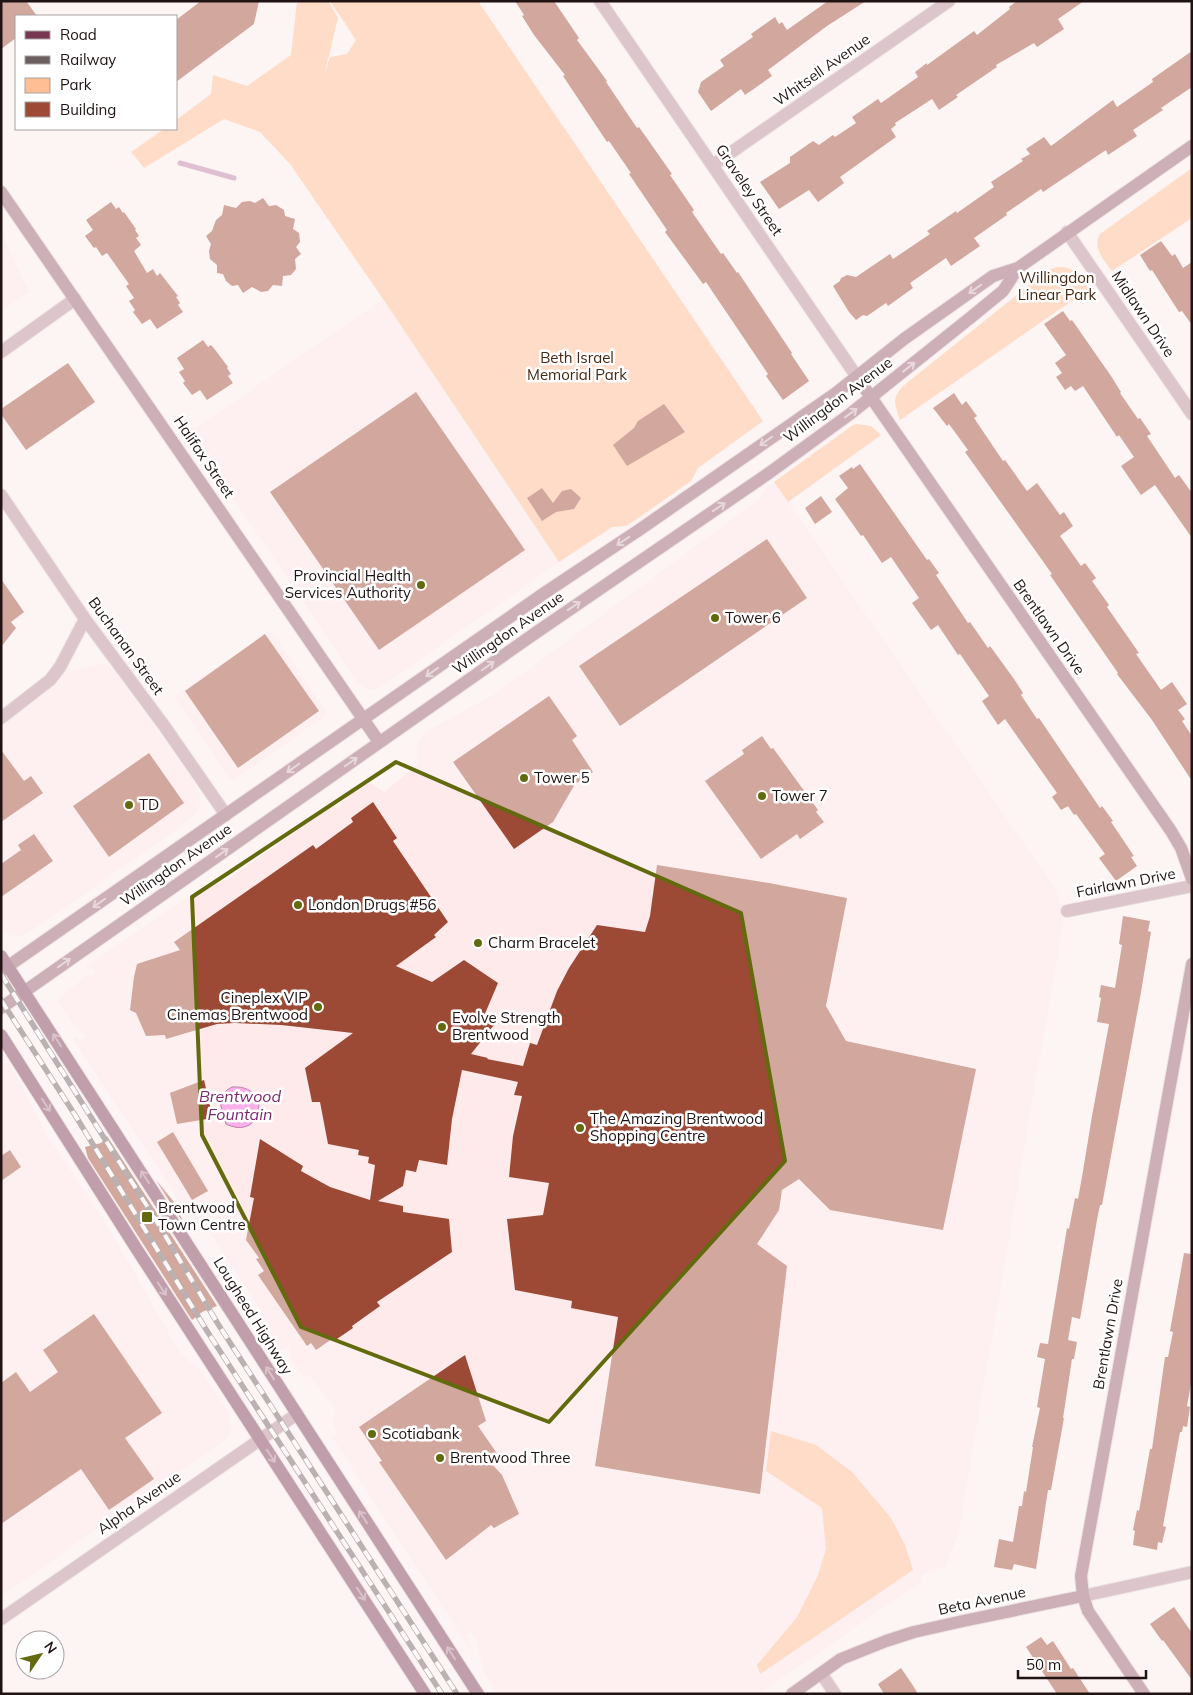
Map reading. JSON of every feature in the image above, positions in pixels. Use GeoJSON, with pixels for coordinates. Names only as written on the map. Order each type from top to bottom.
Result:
{"type":"FeatureCollection","features":[{"type":"Feature","properties":{"kind":"main road","name":"Willingdon Avenue"},"geometry":{"type":"LineString","coordinates":[[4,964],[226,815],[543,594],[642,528],[857,377],[904,339],[993,276],[1018,268],[1192,146]]}},
{"type":"Feature","properties":{"kind":"main road","name":"Halifax Street"},"geometry":{"type":"LineString","coordinates":[[1,192],[379,742]]}},
{"type":"Feature","properties":{"kind":"main road","name":"Willingdon Avenue"},"geometry":{"type":"LineString","coordinates":[[1,1008],[534,634],[769,474],[871,398],[1003,291],[1018,268]]}},
{"type":"Feature","properties":{"kind":"main road","name":"Graveley Street"},"geometry":{"type":"LineString","coordinates":[[857,377],[871,398]]}},
{"type":"Feature","properties":{"kind":"main road","name":"Brentlawn Drive"},"geometry":{"type":"LineString","coordinates":[[871,398],[1171,831],[1181,848],[1192,879]]}},
{"type":"Feature","properties":{"kind":"main road","name":"Lougheed Highway"},"geometry":{"type":"LineString","coordinates":[[4,964],[24,991],[478,1694]]}},
{"type":"Feature","properties":{"kind":"main road","name":"Brentlawn Drive"},"geometry":{"type":"LineString","coordinates":[[1144,1694],[1088,1611],[1081,1576],[1192,964]]}},
{"type":"Feature","properties":{"kind":"main road"},"geometry":{"type":"LineString","coordinates":[[1,1035],[144,1261],[425,1694]]}},
{"type":"Feature","properties":{"kind":"main road","name":"Beta Avenue"},"geometry":{"type":"LineString","coordinates":[[792,1694],[841,1659],[860,1650],[914,1632],[1084,1596]]}},
{"type":"Feature","properties":{"kind":"street","name":"Graveley Street"},"geometry":{"type":"LineString","coordinates":[[600,1],[857,377]]}},
{"type":"Feature","properties":{"kind":"street","name":"Whitsell Avenue"},"geometry":{"type":"LineString","coordinates":[[713,166],[949,1]]}},
{"type":"Feature","properties":{"kind":"street","name":"Midlawn Drive"},"geometry":{"type":"LineString","coordinates":[[1067,232],[1192,414]]}},
{"type":"Feature","properties":{"kind":"street"},"geometry":{"type":"LineString","coordinates":[[1,352],[75,299]]}},
{"type":"Feature","properties":{"kind":"street","name":"Buchanan Street"},"geometry":{"type":"LineString","coordinates":[[1,495],[85,619],[165,727],[226,815]]}},
{"type":"Feature","properties":{"kind":"street"},"geometry":{"type":"LineString","coordinates":[[1,718],[50,680],[60,667],[85,619]]}},
{"type":"Feature","properties":{"kind":"street","name":"Fairlawn Drive"},"geometry":{"type":"LineString","coordinates":[[1067,911],[1192,886]]}},
{"type":"Feature","properties":{"kind":"street","name":"Alpha Avenue"},"geometry":{"type":"LineString","coordinates":[[1,1619],[297,1414]]}},
{"type":"Feature","properties":{"kind":"street","name":"Beta Avenue"},"geometry":{"type":"LineString","coordinates":[[1084,1596],[1192,1572]]}},
{"type":"Feature","properties":{"kind":"street"},"geometry":{"type":"LineString","coordinates":[[821,1673],[835,1694]]}},
{"type":"Feature","properties":{"kind":"highlighted area"},"geometry":{"type":"Polygon","coordinates":[[[396,762],[741,913],[785,1161],[549,1422],[301,1327],[202,1135],[192,897],[396,762]]]}},
{"type":"Feature","properties":{"kind":"shaded area"},"geometry":{"type":"Polygon","coordinates":[[[1,233],[29,292],[1,311],[1,233]]]}},
{"type":"Feature","properties":{"kind":"shaded area"},"geometry":{"type":"Polygon","coordinates":[[[383,299],[559,562],[379,688],[367,690],[359,684],[189,433],[383,299]]]}},
{"type":"Feature","properties":{"kind":"shaded area","name":"The Amazing Brentwood Shopping Centre"},"geometry":{"type":"Polygon","coordinates":[[[774,482],[1056,890],[1064,916],[958,1535],[945,1567],[923,1574],[920,1582],[916,1585],[759,1694],[497,1694],[483,1671],[477,1641],[471,1632],[466,1635],[469,1648],[332,1437],[338,1433],[332,1421],[336,1411],[311,1376],[303,1376],[299,1372],[291,1361],[289,1347],[282,1350],[282,1356],[280,1357],[260,1309],[208,1230],[189,1216],[73,1038],[76,1037],[81,1041],[86,1037],[75,1026],[59,1003],[59,998],[85,977],[96,974],[93,968],[86,967],[186,898],[230,878],[313,819],[332,796],[334,798],[331,803],[338,808],[349,795],[363,785],[371,783],[384,792],[419,764],[417,750],[424,733],[495,694],[761,498],[765,489],[774,482]]]}},
{"type":"Feature","properties":{"kind":"shaded area"},"geometry":{"type":"Polygon","coordinates":[[[271,630],[326,712],[325,716],[232,781],[174,697],[271,630]]]}},
{"type":"Feature","properties":{"kind":"shaded area"},"geometry":{"type":"Polygon","coordinates":[[[99,663],[107,664],[115,672],[195,784],[200,797],[199,808],[188,821],[28,933],[18,936],[10,935],[1,930],[1,718],[60,667],[77,670],[99,663]]]}},
{"type":"Feature","properties":{"kind":"shaded area"},"geometry":{"type":"Polygon","coordinates":[[[1,1054],[15,1074],[47,1135],[104,1220],[180,1353],[203,1374],[228,1412],[231,1427],[230,1433],[223,1441],[1,1596],[1,1054]]]}},
{"type":"Feature","properties":{"kind":"green space","name":"Beth Israel Memorial Park"},"geometry":{"type":"Polygon","coordinates":[[[297,1],[328,1],[338,18],[324,76],[330,57],[347,54],[356,40],[330,1],[478,1],[763,421],[698,468],[691,481],[637,519],[626,526],[612,527],[559,562],[290,164],[260,132],[224,119],[144,168],[131,152],[163,130],[178,130],[178,119],[211,94],[213,75],[247,86],[291,55],[297,1]]]}},
{"type":"Feature","properties":{"kind":"green space","name":"Willingdon Linear Park"},"geometry":{"type":"Polygon","coordinates":[[[1192,168],[1192,218],[1112,271],[1098,249],[1097,244],[1100,234],[1192,168]]]}},
{"type":"Feature","properties":{"kind":"green space","name":"Willingdon Linear Park"},"geometry":{"type":"Polygon","coordinates":[[[1057,267],[1068,268],[1076,272],[1089,289],[900,420],[895,399],[903,386],[1048,270],[1057,267]]]}},
{"type":"Feature","properties":{"kind":"green space"},"geometry":{"type":"Polygon","coordinates":[[[857,424],[871,426],[881,435],[788,502],[774,482],[857,424]]]}},
{"type":"Feature","properties":{"kind":"green space"},"geometry":{"type":"Polygon","coordinates":[[[771,1431],[816,1445],[852,1472],[891,1518],[905,1545],[913,1570],[760,1674],[757,1665],[797,1617],[818,1575],[826,1549],[822,1508],[766,1471],[771,1431]]]}},
{"type":"Feature","properties":{"kind":"water","name":"Brentwood Fountain"},"geometry":{"type":"Polygon","coordinates":[[[232,1087],[245,1088],[254,1094],[258,1102],[259,1111],[255,1119],[248,1125],[239,1127],[226,1124],[219,1099],[232,1087]]]}},
{"type":"Feature","properties":{"kind":"building"},"geometry":{"type":"Polygon","coordinates":[[[1,1],[26,1],[36,15],[15,15],[15,39],[1,49],[1,1]]]}},
{"type":"Feature","properties":{"kind":"building"},"geometry":{"type":"Polygon","coordinates":[[[201,1],[259,1],[254,24],[178,81],[178,18],[201,1]]]}},
{"type":"Feature","properties":{"kind":"building"},"geometry":{"type":"Polygon","coordinates":[[[515,1],[554,1],[579,38],[577,40],[607,81],[637,128],[639,127],[672,174],[670,175],[694,210],[692,212],[721,254],[723,253],[738,272],[809,381],[783,400],[766,376],[768,374],[706,282],[703,284],[665,232],[667,230],[629,174],[631,173],[609,141],[607,142],[563,76],[565,75],[534,35],[515,1]]]}},
{"type":"Feature","properties":{"kind":"building"},"geometry":{"type":"Polygon","coordinates":[[[828,1],[866,1],[827,26],[768,70],[772,76],[745,95],[741,89],[711,111],[698,92],[701,82],[724,66],[720,60],[753,37],[751,34],[775,17],[779,24],[782,22],[787,30],[828,1]]]}},
{"type":"Feature","properties":{"kind":"building"},"geometry":{"type":"Polygon","coordinates":[[[1017,1],[1084,1],[1058,19],[1064,29],[1037,47],[1034,43],[996,65],[997,67],[956,95],[958,97],[939,110],[932,99],[895,123],[896,125],[891,129],[896,137],[840,177],[844,183],[818,202],[809,190],[779,209],[760,182],[790,163],[790,157],[813,141],[819,145],[856,123],[852,117],[878,99],[881,103],[918,77],[915,72],[974,31],[977,35],[1010,9],[1009,7],[1017,1]]]}},
{"type":"Feature","properties":{"kind":"building"},"geometry":{"type":"Polygon","coordinates":[[[1192,51],[1192,87],[1161,108],[1163,110],[1133,130],[1137,136],[1108,155],[1106,150],[1043,192],[1041,189],[974,238],[980,246],[951,266],[946,258],[910,283],[913,288],[888,306],[886,303],[867,316],[863,315],[856,320],[849,312],[833,286],[841,278],[847,275],[856,277],[890,254],[893,259],[930,234],[927,231],[994,187],[991,182],[1023,161],[1021,159],[1030,154],[1026,149],[1044,137],[1051,146],[1113,100],[1117,107],[1153,82],[1152,79],[1192,51]]]}},
{"type":"Feature","properties":{"kind":"building"},"geometry":{"type":"Polygon","coordinates":[[[263,198],[269,206],[276,205],[284,210],[285,216],[295,219],[293,229],[299,233],[300,242],[296,247],[301,254],[295,259],[296,269],[291,275],[283,276],[282,286],[273,285],[268,291],[261,292],[252,287],[243,293],[238,285],[232,286],[226,281],[223,274],[217,273],[217,265],[210,259],[209,251],[211,244],[206,236],[212,231],[216,220],[222,215],[224,205],[236,208],[242,202],[250,201],[255,203],[263,198]]]}},
{"type":"Feature","properties":{"kind":"building"},"geometry":{"type":"Polygon","coordinates":[[[111,202],[116,209],[119,207],[124,212],[136,229],[139,236],[136,238],[141,245],[134,251],[147,273],[153,269],[157,276],[160,273],[178,296],[176,297],[180,303],[178,305],[183,312],[157,329],[150,319],[142,324],[133,312],[135,310],[129,301],[134,298],[126,286],[129,284],[107,253],[102,256],[85,236],[93,230],[86,220],[111,202]]]}},
{"type":"Feature","properties":{"kind":"building"},"geometry":{"type":"Polygon","coordinates":[[[1161,241],[1172,256],[1175,254],[1183,268],[1192,262],[1192,325],[1182,311],[1179,312],[1140,255],[1161,241]]]}},
{"type":"Feature","properties":{"kind":"building"},"geometry":{"type":"Polygon","coordinates":[[[1063,311],[1070,321],[1072,320],[1138,419],[1140,418],[1151,434],[1147,436],[1175,478],[1179,475],[1192,493],[1192,538],[1155,485],[1141,495],[1121,466],[1134,457],[1119,435],[1117,437],[1083,386],[1075,391],[1071,386],[1065,390],[1056,377],[1062,373],[1055,363],[1066,355],[1044,324],[1063,311]]]}},
{"type":"Feature","properties":{"kind":"building"},"geometry":{"type":"Polygon","coordinates":[[[203,340],[208,347],[211,345],[228,367],[231,374],[228,376],[233,383],[207,400],[200,390],[192,395],[183,383],[185,381],[179,372],[184,369],[177,358],[203,340]]]}},
{"type":"Feature","properties":{"kind":"building"},"geometry":{"type":"Polygon","coordinates":[[[68,363],[95,402],[26,450],[1,414],[1,409],[68,363]]]}},
{"type":"Feature","properties":{"kind":"building"},"geometry":{"type":"Polygon","coordinates":[[[416,392],[525,550],[379,650],[270,492],[416,392]]]}},
{"type":"Feature","properties":{"kind":"building"},"geometry":{"type":"Polygon","coordinates":[[[954,393],[962,405],[966,401],[977,416],[974,418],[1003,461],[1005,460],[1027,491],[1037,483],[1060,515],[1064,512],[1073,526],[1060,536],[1081,566],[1085,563],[1096,578],[1092,581],[1109,605],[1107,607],[1139,653],[1136,654],[1161,690],[1172,682],[1187,704],[1178,710],[1185,719],[1182,721],[1192,736],[1192,781],[1152,720],[1117,674],[1050,575],[1052,574],[965,452],[968,450],[949,424],[947,426],[933,408],[954,393]]]}},
{"type":"Feature","properties":{"kind":"building"},"geometry":{"type":"Polygon","coordinates":[[[664,404],[685,432],[627,466],[613,445],[634,428],[638,421],[664,404]]]}},
{"type":"Feature","properties":{"kind":"building"},"geometry":{"type":"Polygon","coordinates":[[[860,464],[927,560],[929,559],[939,573],[936,575],[968,623],[970,622],[988,648],[990,646],[1014,679],[1023,693],[1021,695],[1037,719],[1039,718],[1100,808],[1102,806],[1113,821],[1111,822],[1134,856],[1131,857],[1137,866],[1116,881],[1099,858],[1105,854],[1068,806],[1061,810],[1052,797],[1057,793],[1005,719],[998,725],[982,701],[989,696],[960,654],[958,655],[938,625],[931,630],[912,603],[919,598],[891,557],[882,563],[835,499],[848,488],[839,476],[860,464]]]}},
{"type":"Feature","properties":{"kind":"building"},"geometry":{"type":"Polygon","coordinates":[[[542,488],[553,503],[562,491],[571,489],[581,498],[574,509],[556,512],[542,521],[527,498],[542,488]]]}},
{"type":"Feature","properties":{"kind":"building"},"geometry":{"type":"Polygon","coordinates":[[[821,496],[832,512],[815,524],[805,508],[821,496]]]}},
{"type":"Feature","properties":{"kind":"building","name":"Tower 6"},"geometry":{"type":"Polygon","coordinates":[[[767,539],[807,598],[620,726],[579,666],[767,539]]]}},
{"type":"Feature","properties":{"kind":"building"},"geometry":{"type":"Polygon","coordinates":[[[1,579],[24,612],[11,622],[16,628],[1,647],[1,579]]]}},
{"type":"Feature","properties":{"kind":"building"},"geometry":{"type":"Polygon","coordinates":[[[265,634],[319,711],[238,768],[185,691],[265,634]]]}},
{"type":"Feature","properties":{"kind":"building","name":"Tower 5"},"geometry":{"type":"Polygon","coordinates":[[[549,696],[577,736],[572,740],[593,772],[575,784],[553,822],[514,849],[453,762],[549,696]]]}},
{"type":"Feature","properties":{"kind":"building","name":"Tower 7"},"geometry":{"type":"Polygon","coordinates":[[[762,736],[771,749],[773,748],[818,810],[816,812],[824,822],[800,839],[797,834],[761,859],[705,781],[744,754],[742,750],[762,736]]]}},
{"type":"Feature","properties":{"kind":"building"},"geometry":{"type":"Polygon","coordinates":[[[1,750],[24,781],[31,776],[43,793],[1,822],[1,750]]]}},
{"type":"Feature","properties":{"kind":"building","name":"TD"},"geometry":{"type":"Polygon","coordinates":[[[149,753],[184,803],[109,857],[73,806],[149,753]]]}},
{"type":"Feature","properties":{"kind":"building"},"geometry":{"type":"Polygon","coordinates":[[[373,802],[397,838],[393,841],[448,922],[434,935],[436,937],[396,966],[432,982],[464,960],[498,983],[484,1016],[494,1025],[471,1054],[523,1066],[530,1043],[537,1045],[557,991],[569,968],[597,925],[645,932],[650,916],[657,865],[847,898],[826,1006],[846,1041],[976,1069],[943,1230],[830,1210],[799,1179],[782,1190],[779,1210],[757,1244],[787,1266],[760,1494],[595,1466],[618,1317],[571,1308],[572,1301],[515,1290],[507,1219],[543,1215],[549,1183],[509,1177],[513,1136],[522,1096],[514,1095],[518,1082],[462,1070],[452,1119],[447,1165],[419,1160],[416,1172],[406,1170],[403,1186],[378,1201],[403,1206],[403,1212],[449,1219],[452,1252],[377,1302],[380,1306],[352,1326],[353,1328],[316,1350],[311,1343],[307,1346],[258,1275],[264,1271],[256,1259],[259,1258],[246,1240],[254,1198],[250,1197],[260,1139],[303,1166],[301,1171],[330,1187],[370,1200],[375,1165],[368,1163],[369,1157],[358,1155],[359,1150],[328,1144],[320,1102],[312,1102],[305,1068],[353,1033],[281,1025],[235,1023],[217,1024],[166,1039],[165,1035],[146,1036],[136,1013],[130,1010],[137,964],[180,950],[174,942],[313,845],[316,849],[353,822],[351,818],[373,802]]]}},
{"type":"Feature","properties":{"kind":"building"},"geometry":{"type":"Polygon","coordinates":[[[34,834],[53,861],[1,897],[1,864],[21,850],[18,845],[34,834]]]}},
{"type":"Feature","properties":{"kind":"building"},"geometry":{"type":"Polygon","coordinates":[[[1123,916],[1150,921],[1148,931],[1151,932],[1080,1319],[1072,1317],[1068,1340],[1077,1342],[1074,1359],[1072,1359],[1051,1490],[1048,1490],[1036,1569],[1014,1564],[1012,1570],[994,1567],[999,1539],[1013,1542],[1019,1506],[1022,1506],[1024,1491],[1026,1492],[1040,1408],[1037,1407],[1045,1359],[1037,1357],[1040,1343],[1048,1344],[1067,1228],[1069,1229],[1075,1198],[1078,1199],[1109,1024],[1097,1022],[1101,998],[1099,997],[1101,985],[1115,988],[1122,945],[1119,944],[1123,916]]]}},
{"type":"Feature","properties":{"kind":"building"},"geometry":{"type":"Polygon","coordinates":[[[204,1080],[213,1118],[177,1124],[170,1093],[204,1080]]]}},
{"type":"Feature","properties":{"kind":"building"},"geometry":{"type":"Polygon","coordinates":[[[173,1132],[208,1191],[192,1200],[157,1142],[173,1132]]]}},
{"type":"Feature","properties":{"kind":"building"},"geometry":{"type":"Polygon","coordinates":[[[107,1136],[217,1306],[202,1312],[192,1320],[88,1158],[85,1147],[101,1143],[107,1136]]]}},
{"type":"Feature","properties":{"kind":"building"},"geometry":{"type":"Polygon","coordinates":[[[10,1150],[21,1167],[1,1181],[1,1156],[10,1150]]]}},
{"type":"Feature","properties":{"kind":"building"},"geometry":{"type":"Polygon","coordinates":[[[156,1180],[178,1207],[176,1208],[189,1232],[156,1180]]]}},
{"type":"Feature","properties":{"kind":"building"},"geometry":{"type":"Polygon","coordinates":[[[1184,1253],[1192,1254],[1192,1378],[1187,1406],[1190,1407],[1187,1427],[1183,1426],[1182,1432],[1180,1432],[1163,1526],[1166,1527],[1162,1543],[1158,1542],[1157,1550],[1133,1545],[1135,1531],[1133,1530],[1137,1510],[1139,1511],[1150,1449],[1152,1449],[1165,1357],[1168,1357],[1173,1332],[1170,1331],[1184,1253]]]}},
{"type":"Feature","properties":{"kind":"building"},"geometry":{"type":"Polygon","coordinates":[[[94,1314],[162,1413],[125,1438],[154,1479],[109,1510],[81,1469],[1,1524],[1,1383],[16,1372],[30,1392],[58,1372],[43,1350],[94,1314]]]}},
{"type":"Feature","properties":{"kind":"building","name":"Brentwood Three"},"geometry":{"type":"Polygon","coordinates":[[[465,1355],[486,1421],[478,1426],[498,1455],[489,1461],[502,1475],[519,1514],[494,1528],[491,1525],[446,1560],[379,1462],[382,1461],[359,1427],[465,1355]]]}},
{"type":"Feature","properties":{"kind":"building"},"geometry":{"type":"Polygon","coordinates":[[[1174,1607],[1192,1633],[1192,1680],[1150,1624],[1174,1607]]]}},
{"type":"Feature","properties":{"kind":"building"},"geometry":{"type":"Polygon","coordinates":[[[1041,1637],[1047,1645],[1053,1641],[1090,1694],[1057,1694],[1026,1647],[1041,1637]]]}},
{"type":"Feature","properties":{"kind":"building"},"geometry":{"type":"Polygon","coordinates":[[[901,1668],[918,1694],[884,1694],[878,1684],[901,1668]]]}},
{"type":"Feature","properties":{"kind":"waterway"},"geometry":{"type":"LineString","coordinates":[[180,163],[234,178]]}},
{"type":"Feature","properties":{"kind":"railway"},"geometry":{"type":"LineString","coordinates":[[1,974],[157,1222],[218,1324],[457,1694]]}},
{"type":"Feature","properties":{"kind":"railway"},"geometry":{"type":"LineString","coordinates":[[1,1000],[75,1115],[207,1331],[442,1694]]}},
{"type":"Feature","properties":{"kind":"place","name":"Provincial Health Services Authority"},"geometry":{"type":"Point","coordinates":[421,585]}},
{"type":"Feature","properties":{"kind":"place","name":"Tower 6"},"geometry":{"type":"Point","coordinates":[715,618]}},
{"type":"Feature","properties":{"kind":"place","name":"Tower 5"},"geometry":{"type":"Point","coordinates":[524,778]}},
{"type":"Feature","properties":{"kind":"place","name":"Tower 7"},"geometry":{"type":"Point","coordinates":[762,796]}},
{"type":"Feature","properties":{"kind":"place","name":"TD"},"geometry":{"type":"Point","coordinates":[129,805]}},
{"type":"Feature","properties":{"kind":"place","name":"London Drugs #56"},"geometry":{"type":"Point","coordinates":[298,905]}},
{"type":"Feature","properties":{"kind":"place","name":"Charm Bracelet"},"geometry":{"type":"Point","coordinates":[478,943]}},
{"type":"Feature","properties":{"kind":"place","name":"Cineplex VIP Cinemas Brentwood"},"geometry":{"type":"Point","coordinates":[318,1007]}},
{"type":"Feature","properties":{"kind":"place","name":"Evolve Strength Brentwood"},"geometry":{"type":"Point","coordinates":[442,1027]}},
{"type":"Feature","properties":{"kind":"place","name":"The Amazing Brentwood Shopping Centre"},"geometry":{"type":"Point","coordinates":[580,1128]}},
{"type":"Feature","properties":{"kind":"place","name":"Brentwood Town Centre"},"geometry":{"type":"Point","coordinates":[147,1217]}},
{"type":"Feature","properties":{"kind":"place","name":"Scotiabank"},"geometry":{"type":"Point","coordinates":[372,1434]}},
{"type":"Feature","properties":{"kind":"place","name":"Brentwood Three"},"geometry":{"type":"Point","coordinates":[440,1458]}}]}
